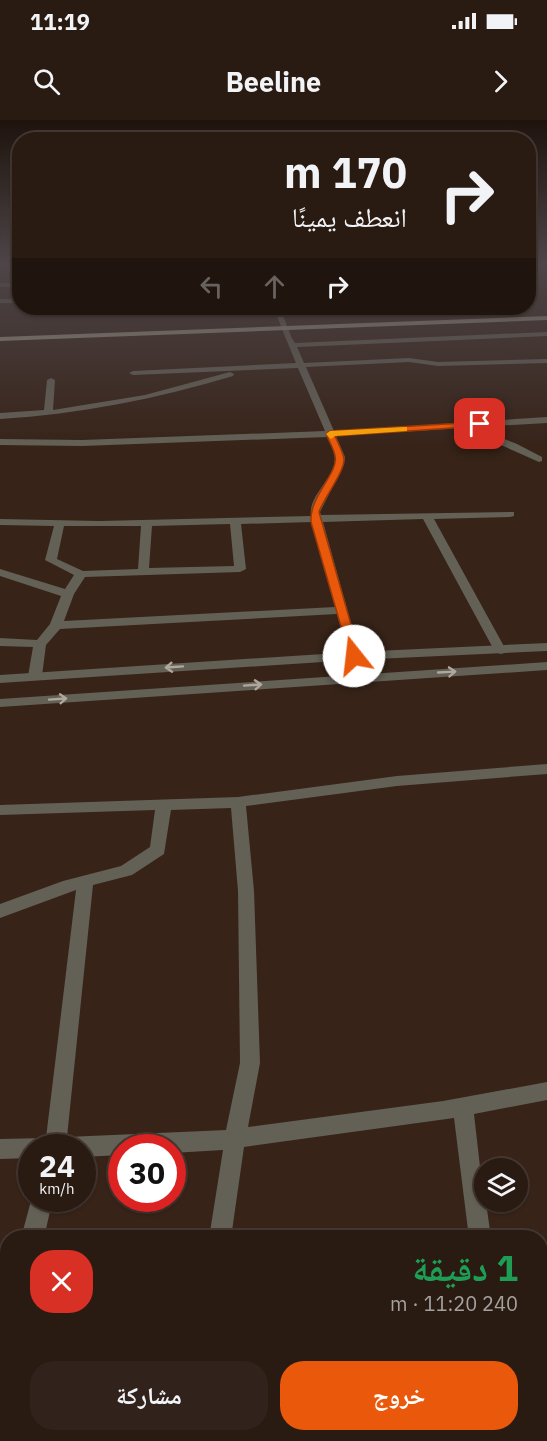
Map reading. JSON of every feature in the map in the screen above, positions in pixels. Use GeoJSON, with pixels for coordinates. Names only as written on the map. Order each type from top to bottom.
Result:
{"type":"FeatureCollection","features":[{"type":"Feature","properties":{"kind":"main road"},"geometry":{"type":"LineString","coordinates":[[0,346],[414,325]]}},
{"type":"Feature","properties":{"kind":"main road"},"geometry":{"type":"LineString","coordinates":[[0,339],[523,325]]}},
{"type":"Feature","properties":{"kind":"street"},"geometry":{"type":"LineString","coordinates":[[284,325],[340,457],[339,465],[318,500],[315,517],[354,656]]}},
{"type":"Feature","properties":{"kind":"street"},"geometry":{"type":"LineString","coordinates":[[292,345],[547,334]]}},
{"type":"Feature","properties":{"kind":"street"},"geometry":{"type":"LineString","coordinates":[[479,337],[486,345]]}},
{"type":"Feature","properties":{"kind":"street"},"geometry":{"type":"LineString","coordinates":[[493,354],[499,362]]}},
{"type":"Feature","properties":{"kind":"street"},"geometry":{"type":"LineString","coordinates":[[133,373],[409,360],[438,364],[547,361]]}},
{"type":"Feature","properties":{"kind":"street"},"geometry":{"type":"LineString","coordinates":[[0,416],[91,408],[157,396],[256,367]]}},
{"type":"Feature","properties":{"kind":"street"},"geometry":{"type":"LineString","coordinates":[[48,413],[51,380]]}},
{"type":"Feature","properties":{"kind":"street"},"geometry":{"type":"LineString","coordinates":[[0,442],[82,443],[330,434],[547,420]]}},
{"type":"Feature","properties":{"kind":"street"},"geometry":{"type":"LineString","coordinates":[[461,426],[514,446],[539,459]]}},
{"type":"Feature","properties":{"kind":"street"},"geometry":{"type":"LineString","coordinates":[[0,522],[147,523],[315,517],[428,518],[510,514]]}},
{"type":"Feature","properties":{"kind":"street"},"geometry":{"type":"LineString","coordinates":[[428,518],[500,650]]}},
{"type":"Feature","properties":{"kind":"street"},"geometry":{"type":"LineString","coordinates":[[60,524],[51,560],[81,574],[240,569],[235,520]]}},
{"type":"Feature","properties":{"kind":"street"},"geometry":{"type":"LineString","coordinates":[[143,572],[147,523]]}},
{"type":"Feature","properties":{"kind":"street"},"geometry":{"type":"LineString","coordinates":[[0,572],[68,594]]}},
{"type":"Feature","properties":{"kind":"street"},"geometry":{"type":"LineString","coordinates":[[35,676],[40,644],[56,625],[68,594],[81,574]]}},
{"type":"Feature","properties":{"kind":"street"},"geometry":{"type":"LineString","coordinates":[[56,625],[341,610]]}},
{"type":"Feature","properties":{"kind":"street"},"geometry":{"type":"LineString","coordinates":[[0,642],[40,644]]}},
{"type":"Feature","properties":{"kind":"street"},"geometry":{"type":"LineString","coordinates":[[0,680],[354,656],[547,647]]}},
{"type":"Feature","properties":{"kind":"street"},"geometry":{"type":"LineString","coordinates":[[0,703],[547,666]]}},
{"type":"Feature","properties":{"kind":"street"},"geometry":{"type":"LineString","coordinates":[[0,810],[238,802],[397,781],[547,769]]}},
{"type":"Feature","properties":{"kind":"street"},"geometry":{"type":"LineString","coordinates":[[221,1230],[235,1138],[250,1063],[246,891],[238,802]]}},
{"type":"Feature","properties":{"kind":"street"},"geometry":{"type":"LineString","coordinates":[[0,911],[85,881],[126,871],[158,850],[164,804]]}},
{"type":"Feature","properties":{"kind":"street"},"geometry":{"type":"LineString","coordinates":[[57,1134],[85,881]]}},
{"type":"Feature","properties":{"kind":"street"},"geometry":{"type":"LineString","coordinates":[[96,1146],[208,1142],[463,1107],[547,1091]]}},
{"type":"Feature","properties":{"kind":"street"},"geometry":{"type":"LineString","coordinates":[[463,1107],[479,1230]]}},
{"type":"Feature","properties":{"kind":"street"},"geometry":{"type":"LineString","coordinates":[[0,1149],[18,1148]]}},
{"type":"Feature","properties":{"kind":"street"},"geometry":{"type":"LineString","coordinates":[[34,1230],[38,1212]]}},
{"type":"Feature","properties":{"kind":"slow traffic"},"geometry":{"type":"LineString","coordinates":[[331,436],[330,434],[404,429]]}},
{"type":"Feature","properties":{"kind":"route"},"geometry":{"type":"LineString","coordinates":[[354,656],[316,522],[315,512],[318,500],[339,465],[340,457],[330,434],[480,424]]}}]}
